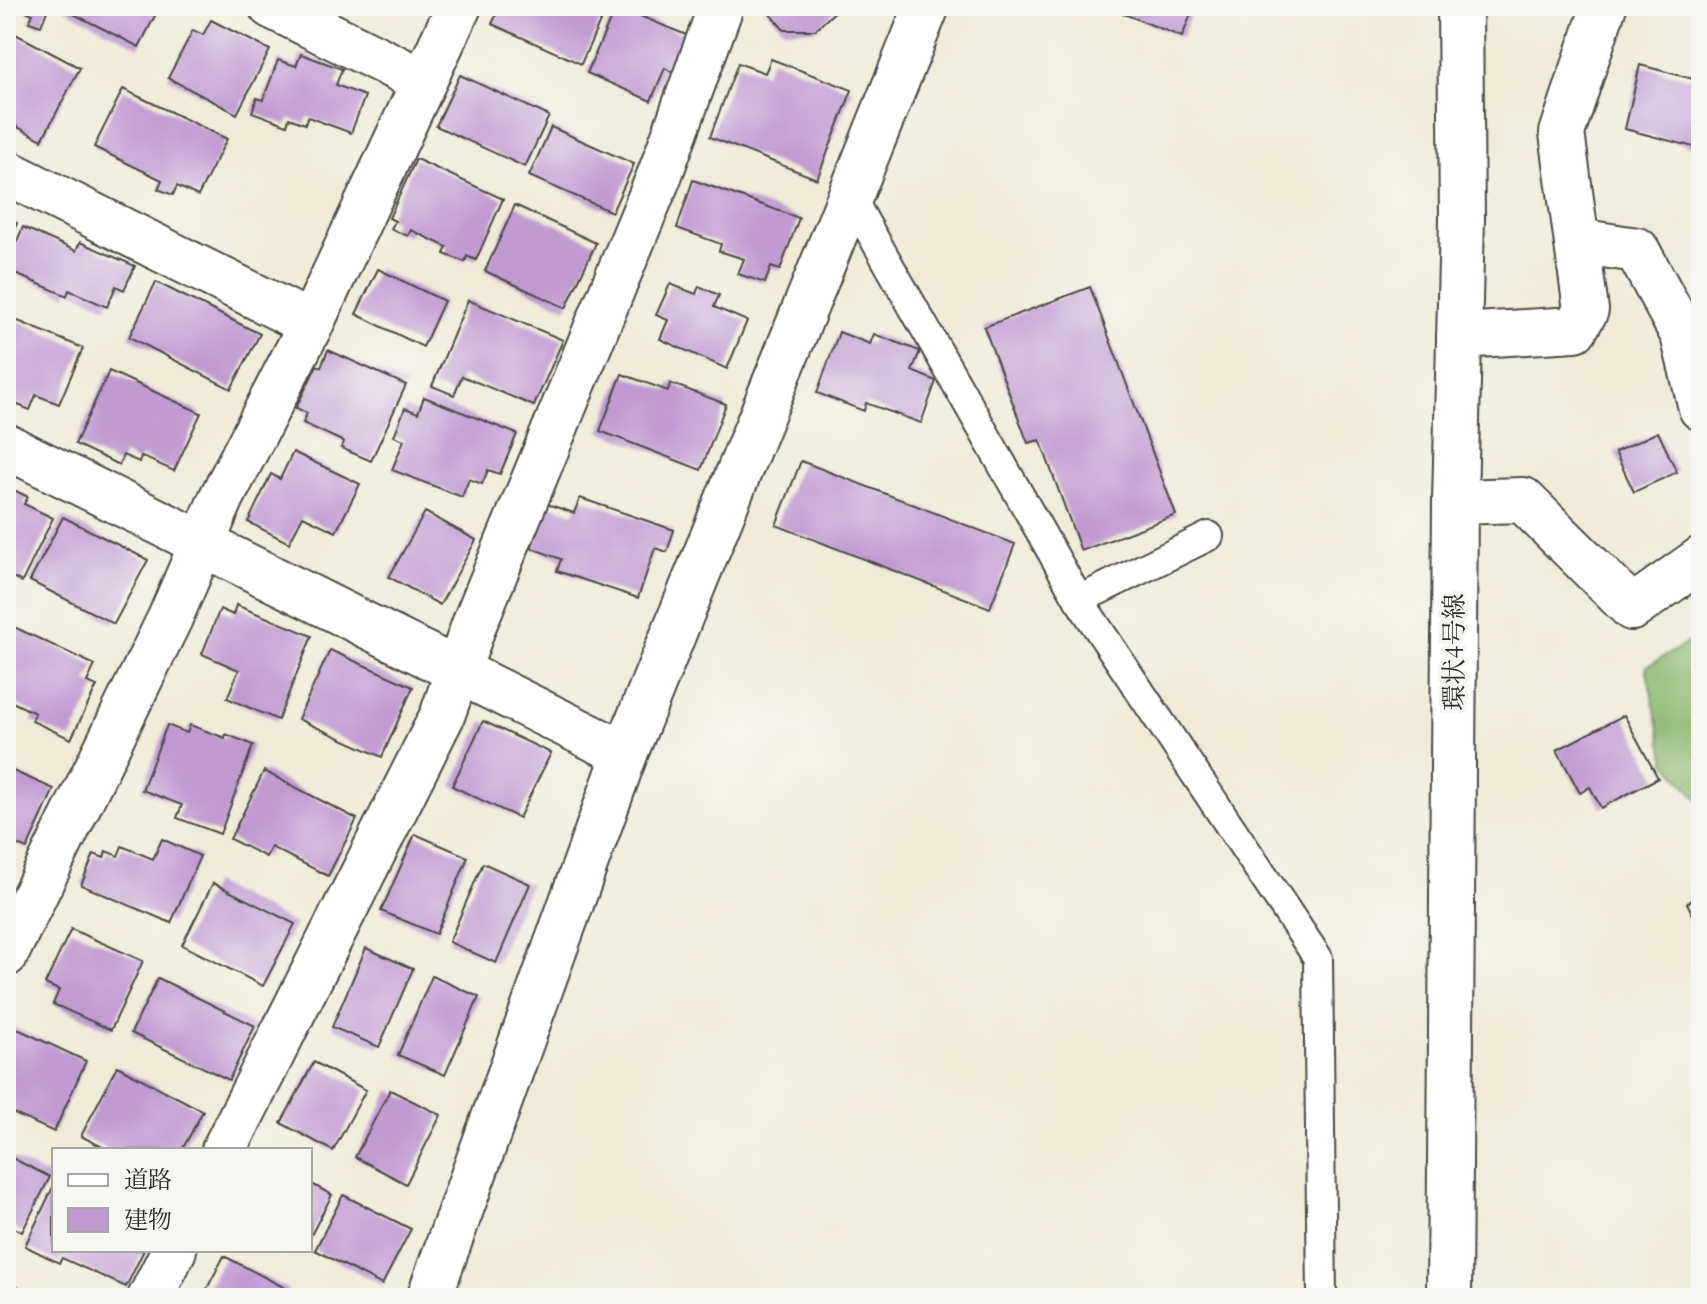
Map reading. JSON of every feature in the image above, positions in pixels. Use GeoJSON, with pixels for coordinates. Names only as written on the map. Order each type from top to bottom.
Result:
{"type":"FeatureCollection","features":[{"type":"Feature","properties":{"kind":"street"},"geometry":{"type":"LineString","coordinates":[[271,6],[423,81]]}},
{"type":"Feature","properties":{"kind":"street"},"geometry":{"type":"LineString","coordinates":[[6,954],[170,618],[222,497],[311,324],[459,6]]}},
{"type":"Feature","properties":{"kind":"street"},"geometry":{"type":"LineString","coordinates":[[225,1148],[442,716],[475,622],[660,174],[721,6]]}},
{"type":"Feature","properties":{"kind":"street"},"geometry":{"type":"LineString","coordinates":[[429,1298],[625,754],[927,6]]}},
{"type":"Feature","properties":{"kind":"street","name":"環状4号線"},"geometry":{"type":"LineString","coordinates":[[1449,1298],[1455,502],[1462,219],[1460,6]]}},
{"type":"Feature","properties":{"kind":"street"},"geometry":{"type":"LineString","coordinates":[[1459,336],[1575,329],[1586,310],[1562,133],[1604,6]]}},
{"type":"Feature","properties":{"kind":"street"},"geometry":{"type":"LineString","coordinates":[[6,172],[311,324]]}},
{"type":"Feature","properties":{"kind":"street"},"geometry":{"type":"LineString","coordinates":[[1577,241],[1637,250],[1683,335],[1701,408]]}},
{"type":"Feature","properties":{"kind":"street"},"geometry":{"type":"LineString","coordinates":[[6,446],[625,754]]}},
{"type":"Feature","properties":{"kind":"street"},"geometry":{"type":"LineString","coordinates":[[1455,502],[1523,500],[1632,608],[1701,559]]}},
{"type":"Feature","properties":{"kind":"street"},"geometry":{"type":"LineString","coordinates":[[150,1298],[173,1252]]}},
{"type":"Feature","properties":{"kind":"lane"},"geometry":{"type":"LineString","coordinates":[[850,196],[1079,600],[1318,958],[1322,1298]]}},
{"type":"Feature","properties":{"kind":"lane"},"geometry":{"type":"LineString","coordinates":[[1079,600],[1209,536]]}},
{"type":"Feature","properties":{"kind":"green space"},"geometry":{"type":"Polygon","coordinates":[[[1701,635],[1701,803],[1666,762],[1646,667],[1701,635]]]}},
{"type":"Feature","properties":{"kind":"building"},"geometry":{"type":"Polygon","coordinates":[[[14,6],[49,6],[41,26],[29,22],[33,14],[14,6]]]}},
{"type":"Feature","properties":{"kind":"building"},"geometry":{"type":"Polygon","coordinates":[[[66,6],[160,6],[139,47],[64,9],[66,6]]]}},
{"type":"Feature","properties":{"kind":"building"},"geometry":{"type":"Polygon","coordinates":[[[500,6],[607,6],[581,64],[492,24],[500,6]]]}},
{"type":"Feature","properties":{"kind":"building"},"geometry":{"type":"Polygon","coordinates":[[[616,6],[689,36],[673,73],[665,68],[651,101],[587,73],[616,6]]]}},
{"type":"Feature","properties":{"kind":"building"},"geometry":{"type":"Polygon","coordinates":[[[763,6],[841,6],[815,30],[784,30],[763,6]]]}},
{"type":"Feature","properties":{"kind":"building"},"geometry":{"type":"Polygon","coordinates":[[[1104,6],[1194,6],[1182,37],[1104,6]]]}},
{"type":"Feature","properties":{"kind":"building"},"geometry":{"type":"Polygon","coordinates":[[[211,20],[270,50],[237,114],[168,78],[193,30],[203,35],[211,20]]]}},
{"type":"Feature","properties":{"kind":"building"},"geometry":{"type":"Polygon","coordinates":[[[6,29],[80,68],[42,140],[6,121],[6,29]]]}},
{"type":"Feature","properties":{"kind":"building"},"geometry":{"type":"Polygon","coordinates":[[[301,54],[342,69],[336,85],[365,96],[351,133],[308,117],[305,124],[289,118],[287,125],[252,112],[257,98],[263,100],[278,60],[296,66],[301,54]]]}},
{"type":"Feature","properties":{"kind":"building"},"geometry":{"type":"Polygon","coordinates":[[[771,59],[852,90],[817,179],[710,137],[738,63],[765,73],[771,59]]]}},
{"type":"Feature","properties":{"kind":"building"},"geometry":{"type":"Polygon","coordinates":[[[1640,65],[1701,81],[1701,149],[1625,129],[1640,65]]]}},
{"type":"Feature","properties":{"kind":"building"},"geometry":{"type":"Polygon","coordinates":[[[460,75],[549,116],[525,167],[436,126],[460,75]]]}},
{"type":"Feature","properties":{"kind":"building"},"geometry":{"type":"Polygon","coordinates":[[[123,89],[227,139],[198,196],[177,186],[173,195],[158,189],[162,180],[94,147],[123,89]]]}},
{"type":"Feature","properties":{"kind":"building"},"geometry":{"type":"Polygon","coordinates":[[[551,127],[634,164],[612,212],[529,176],[551,127]]]}},
{"type":"Feature","properties":{"kind":"building"},"geometry":{"type":"Polygon","coordinates":[[[416,159],[503,199],[476,260],[467,256],[465,262],[444,254],[447,247],[411,230],[408,236],[391,229],[395,221],[389,218],[416,159]]]}},
{"type":"Feature","properties":{"kind":"building"},"geometry":{"type":"Polygon","coordinates":[[[693,180],[799,218],[780,270],[771,267],[765,283],[738,274],[744,259],[719,251],[721,244],[677,228],[693,180]]]}},
{"type":"Feature","properties":{"kind":"building"},"geometry":{"type":"Polygon","coordinates":[[[515,205],[596,243],[566,308],[485,271],[515,205]]]}},
{"type":"Feature","properties":{"kind":"building"},"geometry":{"type":"Polygon","coordinates":[[[6,219],[17,223],[6,248],[6,219]]]}},
{"type":"Feature","properties":{"kind":"building"},"geometry":{"type":"Polygon","coordinates":[[[23,227],[76,251],[80,242],[135,266],[124,290],[116,286],[107,307],[69,290],[67,296],[6,270],[23,227]]]}},
{"type":"Feature","properties":{"kind":"building"},"geometry":{"type":"Polygon","coordinates":[[[378,269],[444,301],[423,347],[356,314],[378,269]]]}},
{"type":"Feature","properties":{"kind":"building"},"geometry":{"type":"Polygon","coordinates":[[[156,282],[260,334],[231,389],[129,337],[156,282]]]}},
{"type":"Feature","properties":{"kind":"building"},"geometry":{"type":"Polygon","coordinates":[[[670,284],[696,294],[699,286],[719,295],[714,307],[747,321],[727,369],[660,339],[668,320],[656,315],[670,284]]]}},
{"type":"Feature","properties":{"kind":"building"},"geometry":{"type":"Polygon","coordinates":[[[1090,287],[1176,515],[1081,551],[1040,440],[1028,443],[984,327],[1090,287]]]}},
{"type":"Feature","properties":{"kind":"building"},"geometry":{"type":"Polygon","coordinates":[[[468,300],[563,340],[534,406],[462,376],[454,395],[432,386],[468,300]]]}},
{"type":"Feature","properties":{"kind":"building"},"geometry":{"type":"Polygon","coordinates":[[[6,316],[83,348],[59,404],[36,395],[30,410],[6,400],[6,316]]]}},
{"type":"Feature","properties":{"kind":"building"},"geometry":{"type":"Polygon","coordinates":[[[839,332],[870,344],[874,334],[920,351],[912,371],[936,381],[921,423],[866,403],[864,411],[817,393],[839,332]]]}},
{"type":"Feature","properties":{"kind":"building"},"geometry":{"type":"Polygon","coordinates":[[[328,350],[406,385],[371,461],[341,448],[344,442],[303,423],[307,413],[296,408],[328,350]]]}},
{"type":"Feature","properties":{"kind":"building"},"geometry":{"type":"Polygon","coordinates":[[[109,371],[201,413],[174,471],[141,456],[139,462],[123,455],[119,465],[75,444],[109,371]]]}},
{"type":"Feature","properties":{"kind":"building"},"geometry":{"type":"Polygon","coordinates":[[[622,374],[668,391],[670,383],[726,404],[701,470],[600,431],[622,374]]]}},
{"type":"Feature","properties":{"kind":"building"},"geometry":{"type":"Polygon","coordinates":[[[424,397],[517,434],[500,474],[488,470],[482,484],[469,479],[462,497],[392,470],[404,440],[394,436],[405,408],[418,413],[424,397]]]}},
{"type":"Feature","properties":{"kind":"building"},"geometry":{"type":"Polygon","coordinates":[[[1658,432],[1677,472],[1634,492],[1615,452],[1658,432]]]}},
{"type":"Feature","properties":{"kind":"building"},"geometry":{"type":"Polygon","coordinates":[[[293,452],[360,484],[336,532],[303,516],[289,543],[248,522],[271,474],[280,479],[293,452]]]}},
{"type":"Feature","properties":{"kind":"building"},"geometry":{"type":"Polygon","coordinates":[[[801,461],[1015,544],[990,608],[776,525],[801,461]]]}},
{"type":"Feature","properties":{"kind":"building"},"geometry":{"type":"Polygon","coordinates":[[[8,487],[28,497],[24,504],[53,518],[22,582],[6,574],[8,487]]]}},
{"type":"Feature","properties":{"kind":"building"},"geometry":{"type":"Polygon","coordinates":[[[580,498],[674,530],[667,552],[655,548],[638,598],[557,571],[561,559],[531,548],[547,504],[574,513],[580,498]]]}},
{"type":"Feature","properties":{"kind":"building"},"geometry":{"type":"Polygon","coordinates":[[[425,512],[476,540],[440,605],[389,577],[425,512]]]}},
{"type":"Feature","properties":{"kind":"building"},"geometry":{"type":"Polygon","coordinates":[[[63,517],[148,560],[114,624],[30,581],[63,517]]]}},
{"type":"Feature","properties":{"kind":"building"},"geometry":{"type":"Polygon","coordinates":[[[236,605],[312,636],[278,720],[227,698],[239,670],[202,654],[220,609],[233,615],[236,605]]]}},
{"type":"Feature","properties":{"kind":"building"},"geometry":{"type":"Polygon","coordinates":[[[12,626],[95,665],[87,682],[97,686],[71,739],[32,721],[35,713],[6,699],[6,639],[12,626]]]}},
{"type":"Feature","properties":{"kind":"building"},"geometry":{"type":"Polygon","coordinates":[[[330,650],[413,687],[382,757],[298,719],[330,650]]]}},
{"type":"Feature","properties":{"kind":"building"},"geometry":{"type":"Polygon","coordinates":[[[1624,715],[1658,778],[1601,808],[1590,787],[1580,793],[1557,750],[1624,715]]]}},
{"type":"Feature","properties":{"kind":"building"},"geometry":{"type":"Polygon","coordinates":[[[483,721],[551,753],[519,818],[452,786],[483,721]]]}},
{"type":"Feature","properties":{"kind":"building"},"geometry":{"type":"Polygon","coordinates":[[[167,725],[187,733],[190,725],[253,745],[220,834],[177,818],[182,805],[142,790],[167,725]]]}},
{"type":"Feature","properties":{"kind":"building"},"geometry":{"type":"Polygon","coordinates":[[[6,768],[54,789],[27,849],[6,840],[6,768]]]}},
{"type":"Feature","properties":{"kind":"building"},"geometry":{"type":"Polygon","coordinates":[[[264,771],[357,819],[328,876],[271,847],[266,857],[230,839],[264,771]]]}},
{"type":"Feature","properties":{"kind":"building"},"geometry":{"type":"Polygon","coordinates":[[[415,834],[468,857],[436,934],[381,911],[415,834]]]}},
{"type":"Feature","properties":{"kind":"building"},"geometry":{"type":"Polygon","coordinates":[[[162,839],[200,856],[171,923],[81,885],[94,854],[104,858],[106,851],[118,856],[122,846],[153,859],[162,839]]]}},
{"type":"Feature","properties":{"kind":"building"},"geometry":{"type":"Polygon","coordinates":[[[483,863],[530,884],[496,963],[449,942],[483,863]]]}},
{"type":"Feature","properties":{"kind":"building"},"geometry":{"type":"Polygon","coordinates":[[[213,883],[295,924],[263,986],[182,945],[213,883]]]}},
{"type":"Feature","properties":{"kind":"building"},"geometry":{"type":"Polygon","coordinates":[[[1701,895],[1701,931],[1687,903],[1701,895]]]}},
{"type":"Feature","properties":{"kind":"building"},"geometry":{"type":"Polygon","coordinates":[[[71,929],[143,961],[111,1030],[53,1004],[59,990],[45,984],[71,929]]]}},
{"type":"Feature","properties":{"kind":"building"},"geometry":{"type":"Polygon","coordinates":[[[366,948],[413,969],[379,1047],[332,1027],[366,948]]]}},
{"type":"Feature","properties":{"kind":"building"},"geometry":{"type":"Polygon","coordinates":[[[432,976],[479,997],[445,1075],[398,1055],[432,976]]]}},
{"type":"Feature","properties":{"kind":"building"},"geometry":{"type":"Polygon","coordinates":[[[158,978],[255,1026],[229,1080],[131,1033],[158,978]]]}},
{"type":"Feature","properties":{"kind":"building"},"geometry":{"type":"Polygon","coordinates":[[[7,1024],[86,1061],[54,1132],[6,1110],[7,1024]]]}},
{"type":"Feature","properties":{"kind":"building"},"geometry":{"type":"Polygon","coordinates":[[[314,1062],[366,1090],[333,1151],[281,1123],[314,1062]]]}},
{"type":"Feature","properties":{"kind":"building"},"geometry":{"type":"Polygon","coordinates":[[[117,1066],[203,1111],[183,1148],[104,1148],[81,1136],[117,1066]]]}},
{"type":"Feature","properties":{"kind":"building"},"geometry":{"type":"Polygon","coordinates":[[[390,1090],[441,1115],[406,1184],[355,1157],[390,1090]]]}},
{"type":"Feature","properties":{"kind":"building"},"geometry":{"type":"Polygon","coordinates":[[[6,1155],[50,1177],[22,1232],[6,1224],[6,1155]]]}},
{"type":"Feature","properties":{"kind":"building"},"geometry":{"type":"Polygon","coordinates":[[[312,1184],[332,1195],[312,1233],[312,1184]]]}},
{"type":"Feature","properties":{"kind":"building"},"geometry":{"type":"Polygon","coordinates":[[[52,1189],[52,1252],[143,1252],[126,1287],[62,1258],[59,1263],[25,1246],[52,1189]]]}},
{"type":"Feature","properties":{"kind":"building"},"geometry":{"type":"Polygon","coordinates":[[[343,1195],[411,1229],[382,1285],[315,1250],[343,1195]]]}},
{"type":"Feature","properties":{"kind":"building"},"geometry":{"type":"Polygon","coordinates":[[[224,1256],[289,1290],[285,1298],[202,1298],[224,1256]]]}},
{"type":"Feature","properties":{"kind":"building"},"geometry":{"type":"Polygon","coordinates":[[[17,1287],[37,1298],[11,1298],[17,1287]]]}}]}
